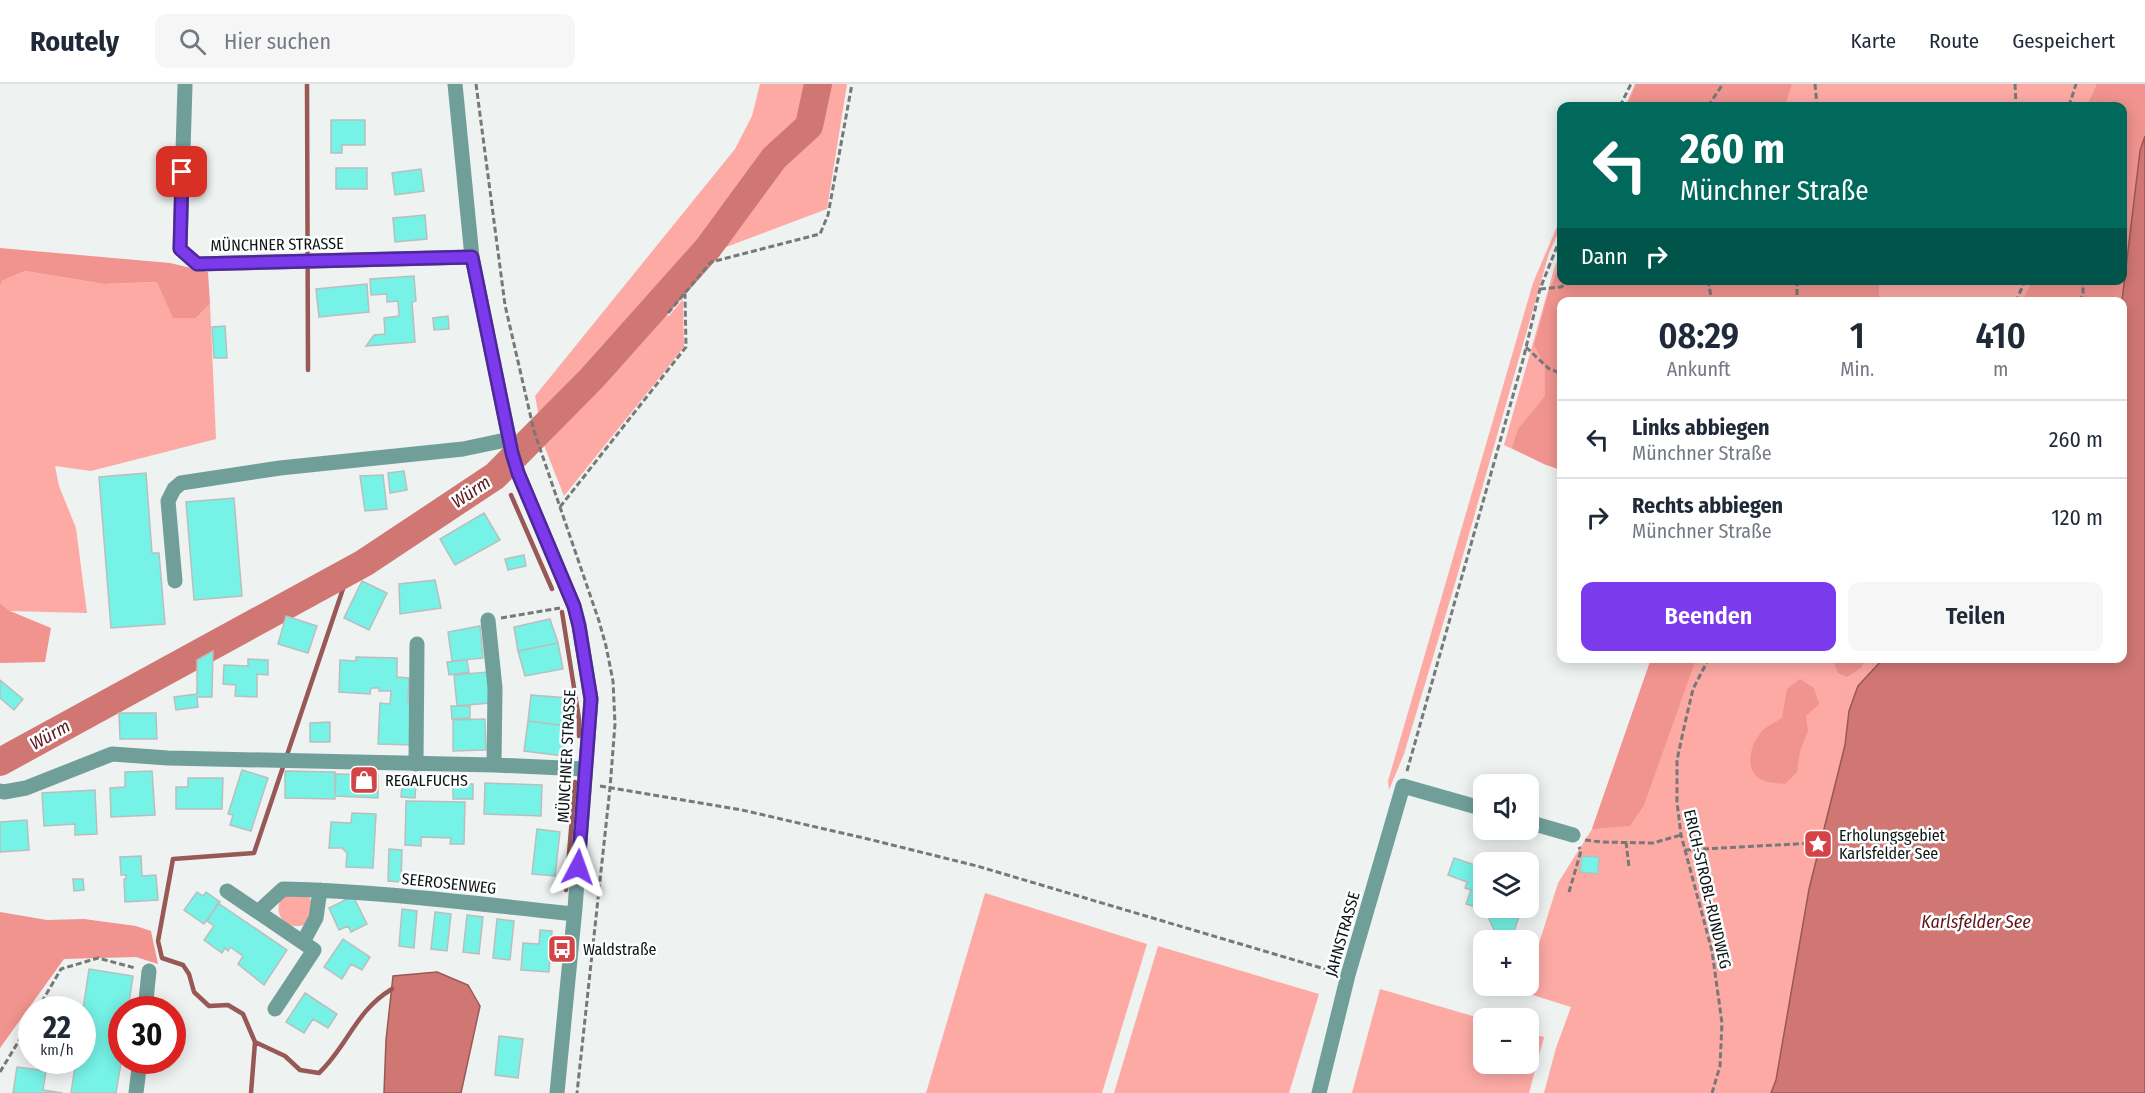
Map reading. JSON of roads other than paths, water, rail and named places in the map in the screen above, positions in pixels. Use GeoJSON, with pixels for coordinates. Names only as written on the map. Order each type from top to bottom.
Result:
{"type":"FeatureCollection","features":[{"type":"Feature","properties":{"kind":"street","name":"MÜNCHNER STRASSE"},"geometry":{"type":"LineString","coordinates":[[455,84],[472,257],[511,446],[518,473],[574,606],[591,699],[557,1093]]}},
{"type":"Feature","properties":{"kind":"street","name":"MÜNCHNER STRASSE"},"geometry":{"type":"LineString","coordinates":[[185,85],[180,249],[197,264],[472,257]]}},
{"type":"Feature","properties":{"kind":"street"},"geometry":{"type":"LineString","coordinates":[[175,581],[168,501],[174,489],[181,483],[291,467],[511,446]]}},
{"type":"Feature","properties":{"kind":"street"},"geometry":{"type":"LineString","coordinates":[[488,620],[495,688],[494,765]]}},
{"type":"Feature","properties":{"kind":"street"},"geometry":{"type":"LineString","coordinates":[[416,764],[417,644]]}},
{"type":"Feature","properties":{"kind":"street"},"geometry":{"type":"LineString","coordinates":[[0,791],[26,788],[112,754],[168,758],[585,769]]}},
{"type":"Feature","properties":{"kind":"street","name":"JAHNSTRASSE"},"geometry":{"type":"LineString","coordinates":[[1319,1093],[1348,975],[1403,786],[1473,806]]}},
{"type":"Feature","properties":{"kind":"street"},"geometry":{"type":"LineString","coordinates":[[1539,826],[1574,837]]}},
{"type":"Feature","properties":{"kind":"street","name":"SEEROSENWEG"},"geometry":{"type":"LineString","coordinates":[[259,911],[283,889],[423,898],[574,914]]}},
{"type":"Feature","properties":{"kind":"street"},"geometry":{"type":"LineString","coordinates":[[303,942],[316,918],[321,890]]}},
{"type":"Feature","properties":{"kind":"street"},"geometry":{"type":"LineString","coordinates":[[227,891],[314,950],[275,1009]]}},
{"type":"Feature","properties":{"kind":"street"},"geometry":{"type":"LineString","coordinates":[[146,996],[149,971]]}},
{"type":"Feature","properties":{"kind":"street"},"geometry":{"type":"LineString","coordinates":[[136,1093],[138,1074]]}},
{"type":"Feature","properties":{"kind":"water","name":"Karlsfelder See"},"geometry":{"type":"Polygon","coordinates":[[[2145,136],[2145,1093],[1771,1093],[1776,1080],[1809,889],[1845,745],[1849,711],[1858,686],[1879,663],[2127,663],[2127,297],[2122,297],[2124,285],[2127,285],[2127,259],[2140,151],[2145,136]]]}},
{"type":"Feature","properties":{"kind":"water"},"geometry":{"type":"Polygon","coordinates":[[[437,972],[468,985],[480,1006],[461,1093],[384,1093],[386,1040],[393,976],[437,972]]]}},
{"type":"Feature","properties":{"kind":"waterway"},"geometry":{"type":"LineString","coordinates":[[307,84],[308,370]]}},
{"type":"Feature","properties":{"kind":"waterway","name":"Würm"},"geometry":{"type":"LineString","coordinates":[[0,762],[364,563],[495,476],[592,378],[708,248],[774,158],[809,126],[818,84]]}},
{"type":"Feature","properties":{"kind":"waterway","name":"Würm"},"geometry":{"type":"LineString","coordinates":[[505,466],[506,474]]}},
{"type":"Feature","properties":{"kind":"waterway"},"geometry":{"type":"LineString","coordinates":[[511,495],[552,589]]}},
{"type":"Feature","properties":{"kind":"waterway"},"geometry":{"type":"LineString","coordinates":[[251,1093],[255,1042],[243,1014],[228,1005],[209,1006],[194,992],[189,974],[183,965],[162,958],[158,941],[173,859],[254,853],[349,571]]}},
{"type":"Feature","properties":{"kind":"waterway"},"geometry":{"type":"LineString","coordinates":[[562,612],[579,719],[579,736]]}},
{"type":"Feature","properties":{"kind":"waterway"},"geometry":{"type":"LineString","coordinates":[[566,890],[575,782]]}},
{"type":"Feature","properties":{"kind":"waterway"},"geometry":{"type":"LineString","coordinates":[[255,1042],[285,1056],[300,1070],[319,1073],[329,1063],[360,1018],[379,998],[392,989]]}},
{"type":"Feature","properties":{"kind":"place","name":"REGALFUCHS"},"geometry":{"type":"Point","coordinates":[364,780]}},
{"type":"Feature","properties":{"kind":"place","name":"Erholungsgebiet Karlsfelder See"},"geometry":{"type":"Point","coordinates":[1818,844]}},
{"type":"Feature","properties":{"kind":"place","name":"Waldstraße"},"geometry":{"type":"Point","coordinates":[562,949]}}]}
